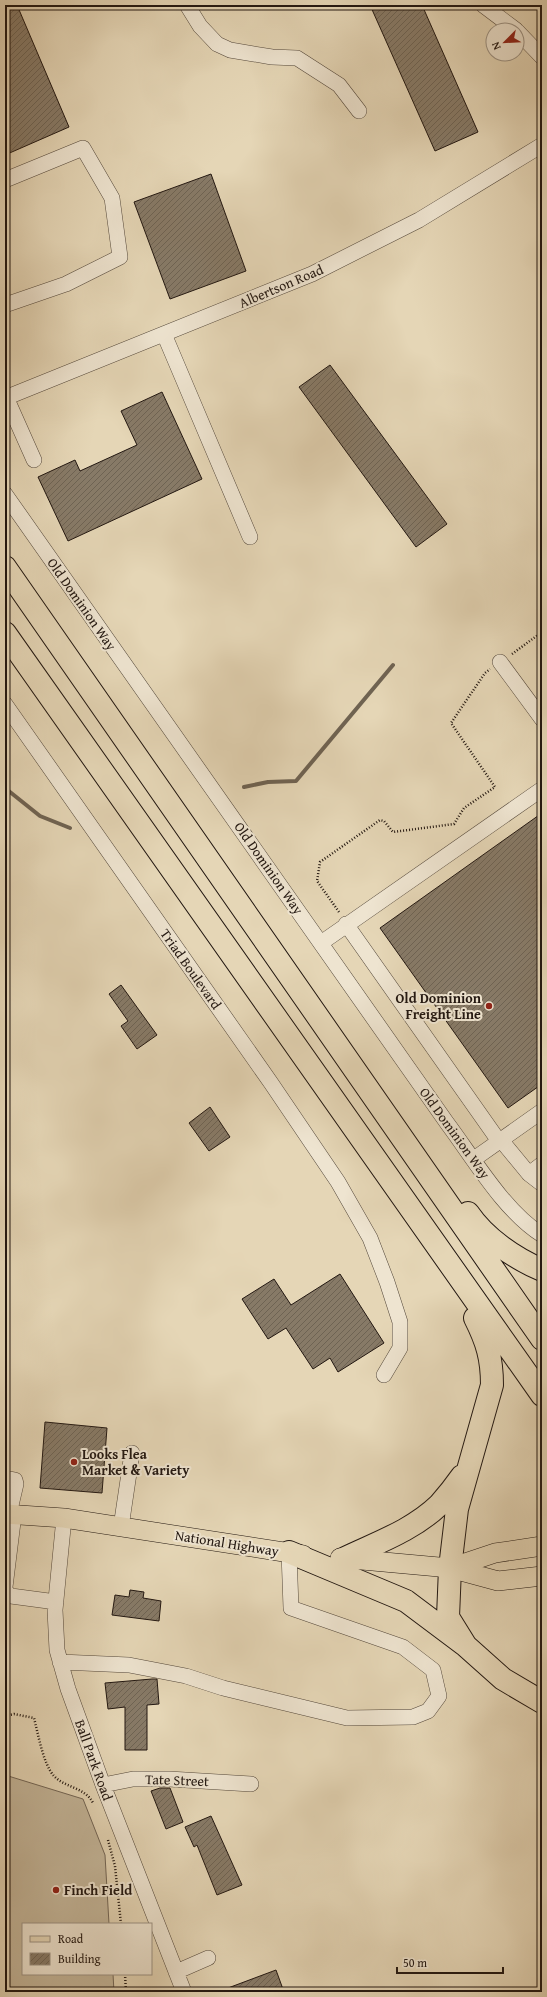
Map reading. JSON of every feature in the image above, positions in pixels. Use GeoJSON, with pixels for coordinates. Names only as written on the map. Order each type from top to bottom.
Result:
{"type":"FeatureCollection","features":[{"type":"Feature","properties":{"kind":"highway"},"geometry":{"type":"LineString","coordinates":[[5,567],[542,1339]]}},
{"type":"Feature","properties":{"kind":"highway"},"geometry":{"type":"LineString","coordinates":[[5,633],[443,1257],[542,1395]]}},
{"type":"Feature","properties":{"kind":"highway"},"geometry":{"type":"LineString","coordinates":[[369,1090],[448,1185],[474,1222],[505,1250],[542,1270]]}},
{"type":"Feature","properties":{"kind":"highway"},"geometry":{"type":"LineString","coordinates":[[443,1257],[483,1335],[489,1349],[492,1364],[491,1391],[457,1509],[450,1568],[448,1617],[466,1646]]}},
{"type":"Feature","properties":{"kind":"highway"},"geometry":{"type":"LineString","coordinates":[[343,1559],[403,1531],[423,1518],[439,1504],[468,1469]]}},
{"type":"Feature","properties":{"kind":"highway"},"geometry":{"type":"LineString","coordinates":[[289,1552],[406,1601],[466,1646],[503,1679],[542,1702]]}},
{"type":"Feature","properties":{"kind":"main road","name":"National Highway"},"geometry":{"type":"LineString","coordinates":[[9,1514],[64,1518],[343,1559],[450,1568],[498,1581],[542,1576]]}},
{"type":"Feature","properties":{"kind":"main road","name":"National Highway"},"geometry":{"type":"LineString","coordinates":[[450,1568],[495,1553],[542,1546]]}},
{"type":"Feature","properties":{"kind":"street"},"geometry":{"type":"LineString","coordinates":[[187,5],[200,26],[217,44],[230,50],[272,57],[297,58],[339,84],[359,111]]}},
{"type":"Feature","properties":{"kind":"street"},"geometry":{"type":"LineString","coordinates":[[483,5],[506,22]]}},
{"type":"Feature","properties":{"kind":"street"},"geometry":{"type":"LineString","coordinates":[[525,39],[542,57]]}},
{"type":"Feature","properties":{"kind":"street"},"geometry":{"type":"LineString","coordinates":[[5,180],[83,148],[112,198],[120,257],[66,284],[5,305]]}},
{"type":"Feature","properties":{"kind":"street","name":"Albertson Road"},"geometry":{"type":"LineString","coordinates":[[6,398],[312,274],[419,220],[540,151]]}},
{"type":"Feature","properties":{"kind":"street"},"geometry":{"type":"LineString","coordinates":[[164,334],[250,537]]}},
{"type":"Feature","properties":{"kind":"street"},"geometry":{"type":"LineString","coordinates":[[6,398],[34,460]]}},
{"type":"Feature","properties":{"kind":"street","name":"Old Dominion Way"},"geometry":{"type":"LineString","coordinates":[[5,494],[500,1195],[520,1216],[542,1235]]}},
{"type":"Feature","properties":{"kind":"street"},"geometry":{"type":"LineString","coordinates":[[500,662],[542,719]]}},
{"type":"Feature","properties":{"kind":"street","name":"Triad Boulevard"},"geometry":{"type":"LineString","coordinates":[[5,704],[271,1083],[338,1182],[370,1238],[387,1282],[400,1322],[400,1348],[384,1375]]}},
{"type":"Feature","properties":{"kind":"street"},"geometry":{"type":"LineString","coordinates":[[321,943],[542,789]]}},
{"type":"Feature","properties":{"kind":"street"},"geometry":{"type":"LineString","coordinates":[[347,924],[496,1137],[501,1140],[529,1174],[542,1184]]}},
{"type":"Feature","properties":{"kind":"street"},"geometry":{"type":"LineString","coordinates":[[474,1159],[542,1111]]}},
{"type":"Feature","properties":{"kind":"street"},"geometry":{"type":"LineString","coordinates":[[529,1174],[542,1164]]}},
{"type":"Feature","properties":{"kind":"street"},"geometry":{"type":"LineString","coordinates":[[122,1527],[132,1453]]}},
{"type":"Feature","properties":{"kind":"street"},"geometry":{"type":"LineString","coordinates":[[5,1478],[14,1480],[16,1484],[9,1514],[6,1592],[10,1596],[56,1602]]}},
{"type":"Feature","properties":{"kind":"street","name":"Ball Park Road"},"geometry":{"type":"LineString","coordinates":[[64,1518],[56,1602],[57,1650],[60,1662],[68,1689],[104,1785],[184,1992]]}},
{"type":"Feature","properties":{"kind":"street"},"geometry":{"type":"LineString","coordinates":[[60,1662],[129,1665],[186,1676],[224,1688],[348,1718],[413,1717],[428,1711],[439,1696],[433,1670],[403,1647],[291,1608],[289,1552]]}},
{"type":"Feature","properties":{"kind":"street","name":"Tate Street"},"geometry":{"type":"LineString","coordinates":[[104,1785],[133,1779],[251,1784]]}},
{"type":"Feature","properties":{"kind":"street"},"geometry":{"type":"LineString","coordinates":[[176,1972],[208,1958]]}},
{"type":"Feature","properties":{"kind":"path"},"geometry":{"type":"LineString","coordinates":[[347,924],[317,881],[320,862],[380,820],[384,821],[393,832],[454,824],[464,808],[495,786],[451,723],[484,673],[542,632]]}},
{"type":"Feature","properties":{"kind":"path"},"geometry":{"type":"LineString","coordinates":[[5,1716],[14,1714],[34,1718],[46,1760],[53,1776],[63,1783],[80,1789],[92,1801],[95,1808]]}},
{"type":"Feature","properties":{"kind":"path"},"geometry":{"type":"LineString","coordinates":[[107,1837],[115,1866],[121,1923]]}},
{"type":"Feature","properties":{"kind":"path"},"geometry":{"type":"LineString","coordinates":[[125,1975],[126,1992]]}},
{"type":"Feature","properties":{"kind":"shaded area","name":"Finch Field"},"geometry":{"type":"Polygon","coordinates":[[[5,1775],[83,1799],[105,1855],[109,1923],[22,1923],[22,1975],[113,1975],[114,1992],[5,1992],[5,1775]]]}},
{"type":"Feature","properties":{"kind":"building"},"geometry":{"type":"Polygon","coordinates":[[[5,5],[17,5],[69,127],[5,155],[5,5]]]}},
{"type":"Feature","properties":{"kind":"building"},"geometry":{"type":"Polygon","coordinates":[[[370,5],[422,5],[478,132],[435,151],[370,5]]]}},
{"type":"Feature","properties":{"kind":"building"},"geometry":{"type":"Polygon","coordinates":[[[211,174],[246,271],[170,299],[134,202],[211,174]]]}},
{"type":"Feature","properties":{"kind":"building"},"geometry":{"type":"Polygon","coordinates":[[[330,365],[447,524],[416,547],[299,387],[330,365]]]}},
{"type":"Feature","properties":{"kind":"building"},"geometry":{"type":"Polygon","coordinates":[[[162,392],[202,479],[68,541],[38,477],[75,460],[80,471],[137,445],[121,411],[162,392]]]}},
{"type":"Feature","properties":{"kind":"building","name":"Old Dominion Freight Line"},"geometry":{"type":"Polygon","coordinates":[[[542,813],[542,1084],[508,1108],[380,928],[542,813]]]}},
{"type":"Feature","properties":{"kind":"building"},"geometry":{"type":"Polygon","coordinates":[[[121,985],[157,1035],[137,1049],[121,1026],[128,1021],[109,994],[121,985]]]}},
{"type":"Feature","properties":{"kind":"building"},"geometry":{"type":"Polygon","coordinates":[[[210,1107],[230,1137],[209,1151],[189,1123],[210,1107]]]}},
{"type":"Feature","properties":{"kind":"building"},"geometry":{"type":"Polygon","coordinates":[[[340,1274],[384,1343],[338,1372],[330,1358],[313,1369],[286,1328],[268,1339],[242,1299],[274,1279],[291,1305],[340,1274]]]}},
{"type":"Feature","properties":{"kind":"building"},"geometry":{"type":"Polygon","coordinates":[[[45,1422],[107,1428],[102,1493],[40,1488],[45,1422]]]}},
{"type":"Feature","properties":{"kind":"building"},"geometry":{"type":"Polygon","coordinates":[[[130,1590],[144,1592],[143,1598],[161,1601],[159,1621],[112,1615],[115,1595],[129,1597],[130,1590]]]}},
{"type":"Feature","properties":{"kind":"building"},"geometry":{"type":"Polygon","coordinates":[[[157,1679],[159,1704],[147,1705],[147,1750],[125,1750],[125,1707],[108,1709],[105,1683],[157,1679]]]}},
{"type":"Feature","properties":{"kind":"building"},"geometry":{"type":"Polygon","coordinates":[[[160,1788],[170,1788],[183,1822],[166,1829],[151,1791],[160,1788]]]}},
{"type":"Feature","properties":{"kind":"building"},"geometry":{"type":"Polygon","coordinates":[[[211,1816],[242,1885],[217,1895],[197,1845],[194,1847],[185,1827],[211,1816]]]}},
{"type":"Feature","properties":{"kind":"building"},"geometry":{"type":"Polygon","coordinates":[[[276,1970],[284,1992],[220,1992],[220,1991],[276,1970]]]}},
{"type":"Feature","properties":{"kind":"waterway"},"geometry":{"type":"LineString","coordinates":[[244,787],[268,782],[296,781],[393,665]]}},
{"type":"Feature","properties":{"kind":"waterway"},"geometry":{"type":"LineString","coordinates":[[5,788],[40,816],[70,828]]}},
{"type":"Feature","properties":{"kind":"place","name":"Old Dominion Freight Line"},"geometry":{"type":"Point","coordinates":[489,1006]}},
{"type":"Feature","properties":{"kind":"place","name":"Looks Flea Market & Variety"},"geometry":{"type":"Point","coordinates":[74,1462]}},
{"type":"Feature","properties":{"kind":"place","name":"Finch Field"},"geometry":{"type":"Point","coordinates":[56,1890]}}]}
